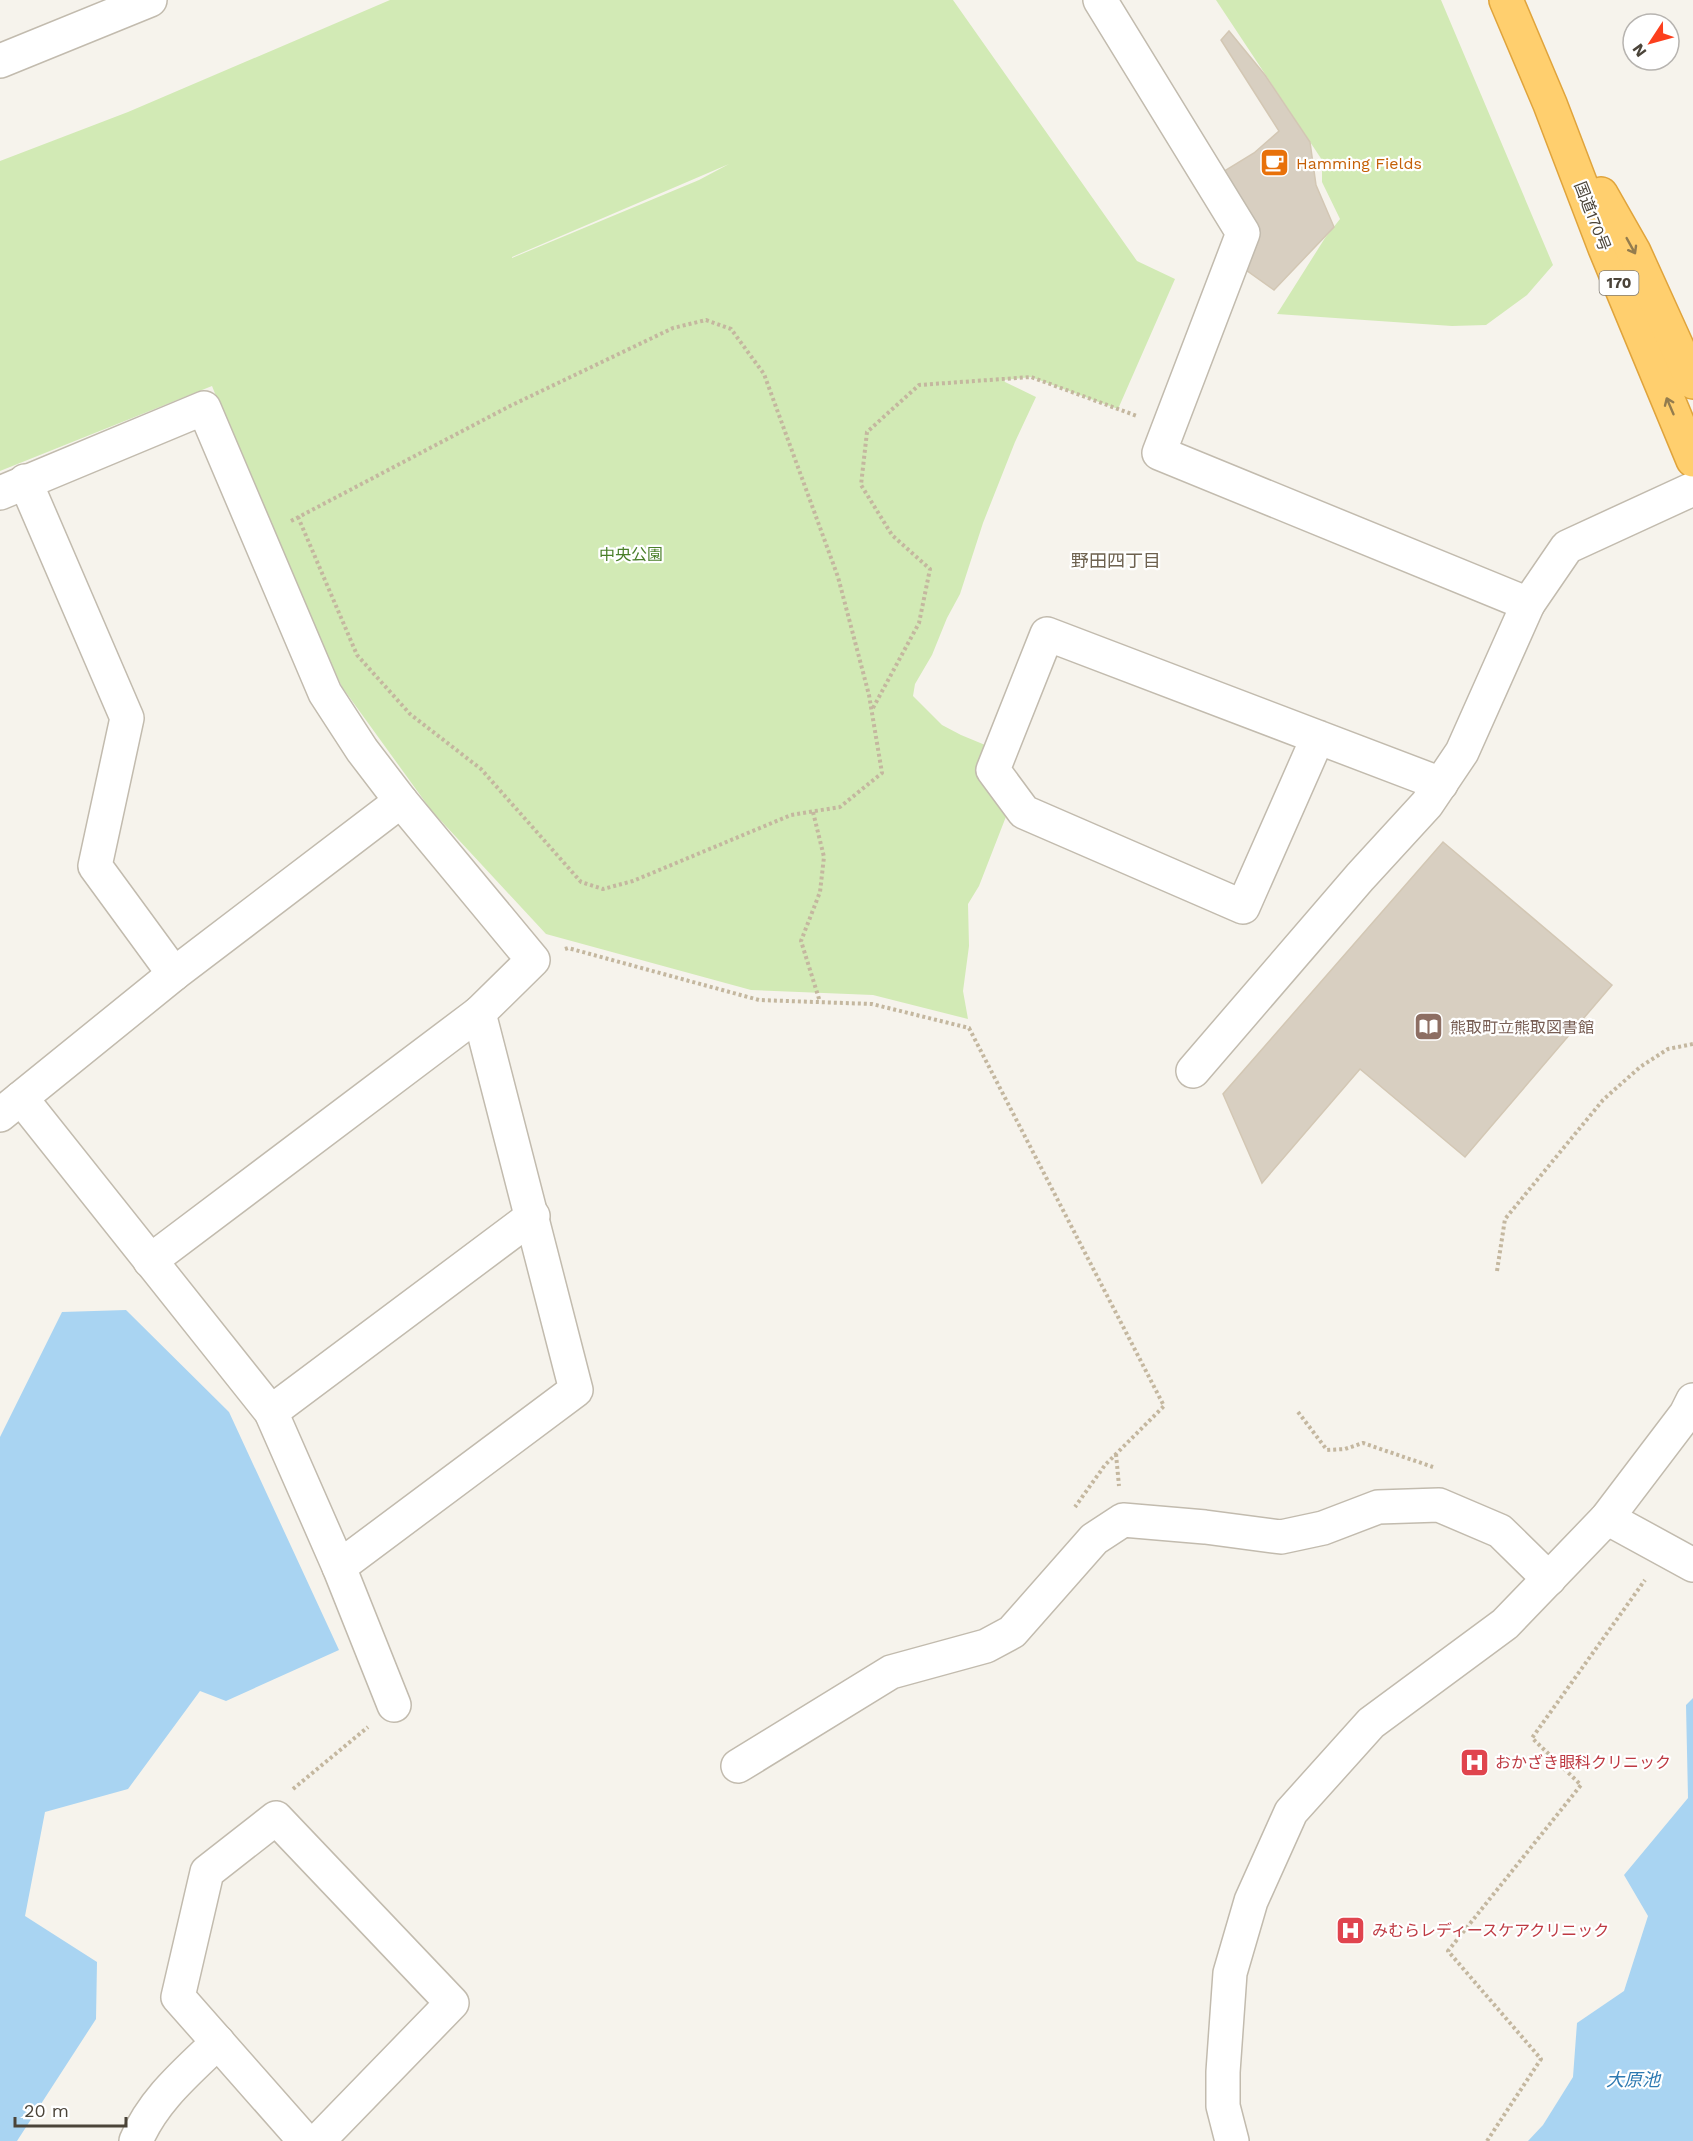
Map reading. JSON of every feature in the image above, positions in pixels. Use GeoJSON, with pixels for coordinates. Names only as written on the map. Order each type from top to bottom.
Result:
{"type":"FeatureCollection","features":[{"type":"Feature","properties":{"kind":"highway","name":"国道170号"},"geometry":{"type":"LineString","coordinates":[[1506,0],[1693,460]]}},
{"type":"Feature","properties":{"kind":"highway","name":"国道170号"},"geometry":{"type":"LineString","coordinates":[[1550,104],[1634,252],[1693,381]]}},
{"type":"Feature","properties":{"kind":"street"},"geometry":{"type":"LineString","coordinates":[[0,61],[150,0]]}},
{"type":"Feature","properties":{"kind":"street"},"geometry":{"type":"LineString","coordinates":[[1100,0],[1243,233],[1159,453],[1528,604]]}},
{"type":"Feature","properties":{"kind":"street"},"geometry":{"type":"LineString","coordinates":[[150,1261],[478,1013],[533,960],[401,801],[362,750],[326,693],[204,408],[13,487],[127,718],[95,866],[174,974]]}},
{"type":"Feature","properties":{"kind":"street"},"geometry":{"type":"LineString","coordinates":[[1194,1071],[1360,877],[1427,804],[1462,752],[1528,604],[1567,547],[1693,489]]}},
{"type":"Feature","properties":{"kind":"street"},"geometry":{"type":"LineString","coordinates":[[1318,737],[1243,907],[1024,812],[993,770],[1047,634],[1318,737],[1441,784]]}},
{"type":"Feature","properties":{"kind":"street"},"geometry":{"type":"LineString","coordinates":[[394,1705],[339,1567],[271,1412],[150,1261],[10,1106],[174,974],[401,801]]}},
{"type":"Feature","properties":{"kind":"street"},"geometry":{"type":"LineString","coordinates":[[339,1567],[576,1390],[533,1216],[478,1013]]}},
{"type":"Feature","properties":{"kind":"street"},"geometry":{"type":"LineString","coordinates":[[271,1412],[533,1216]]}},
{"type":"Feature","properties":{"kind":"street"},"geometry":{"type":"LineString","coordinates":[[1232,2141],[1223,2106],[1230,1973],[1251,1901],[1291,1812],[1371,1723],[1505,1624],[1549,1579],[1607,1518],[1686,1414],[1693,1400]]}},
{"type":"Feature","properties":{"kind":"street"},"geometry":{"type":"LineString","coordinates":[[738,1766],[891,1672],[986,1646],[1012,1632],[1094,1539],[1123,1521],[1205,1527],[1281,1537],[1323,1528],[1378,1507],[1439,1505],[1500,1531],[1549,1579]]}},
{"type":"Feature","properties":{"kind":"street"},"geometry":{"type":"LineString","coordinates":[[1607,1518],[1693,1565]]}},
{"type":"Feature","properties":{"kind":"street"},"geometry":{"type":"LineString","coordinates":[[305,2141],[178,1997],[207,1872],[276,1818],[452,2003],[318,2141]]}},
{"type":"Feature","properties":{"kind":"street"},"geometry":{"type":"LineString","coordinates":[[136,2141],[144,2122],[173,2084],[218,2042]]}},
{"type":"Feature","properties":{"kind":"path"},"geometry":{"type":"LineString","coordinates":[[706,320],[731,329],[764,374],[838,577],[872,710],[882,773],[840,807],[813,812],[791,815],[633,881],[603,889],[581,882],[481,769],[410,714],[357,655],[298,518],[510,406],[673,328],[706,320]]}},
{"type":"Feature","properties":{"kind":"path"},"geometry":{"type":"LineString","coordinates":[[872,710],[919,623],[930,569],[892,535],[861,485],[867,432],[919,385],[1031,377],[1169,428]]}},
{"type":"Feature","properties":{"kind":"path"},"geometry":{"type":"LineString","coordinates":[[813,812],[824,857],[820,892],[801,941],[820,1002]]}},
{"type":"Feature","properties":{"kind":"path"},"geometry":{"type":"LineString","coordinates":[[533,960],[568,948],[759,1000],[872,1004],[969,1028],[1164,1406]]}},
{"type":"Feature","properties":{"kind":"path"},"geometry":{"type":"LineString","coordinates":[[1497,1271],[1505,1219],[1603,1100],[1640,1067],[1668,1049],[1693,1044]]}},
{"type":"Feature","properties":{"kind":"path"},"geometry":{"type":"LineString","coordinates":[[1298,1412],[1327,1450],[1345,1449],[1363,1443],[1438,1469]]}},
{"type":"Feature","properties":{"kind":"path"},"geometry":{"type":"LineString","coordinates":[[1487,2141],[1541,2059],[1448,1951],[1581,1785],[1532,1738],[1646,1578]]}},
{"type":"Feature","properties":{"kind":"path"},"geometry":{"type":"LineString","coordinates":[[276,1818],[284,1796],[394,1705]]}},
{"type":"Feature","properties":{"kind":"green space","name":"中央公園"},"geometry":{"type":"Polygon","coordinates":[[[390,0],[953,0],[1137,261],[1175,279],[1118,409],[1031,377],[1004,380],[1036,397],[1015,442],[983,523],[960,594],[947,618],[932,655],[915,684],[913,696],[942,725],[990,747],[1007,814],[979,886],[968,904],[969,946],[963,991],[968,1019],[873,995],[751,990],[546,934],[431,810],[342,687],[257,499],[212,386],[0,471],[0,161],[128,112],[390,0]],[[729,164],[512,258],[699,180],[729,164]]]}},
{"type":"Feature","properties":{"kind":"green space"},"geometry":{"type":"Polygon","coordinates":[[[1216,0],[1441,0],[1553,265],[1527,295],[1486,325],[1452,326],[1277,314],[1325,238],[1340,219],[1322,182],[1322,160],[1216,0]]]}},
{"type":"Feature","properties":{"kind":"water"},"geometry":{"type":"Polygon","coordinates":[[[126,1310],[229,1412],[339,1650],[226,1701],[200,1691],[128,1789],[45,1812],[25,1916],[97,1962],[96,2019],[17,2141],[0,2141],[0,1437],[62,1312],[126,1310]]]}},
{"type":"Feature","properties":{"kind":"water","name":"大原池"},"geometry":{"type":"Polygon","coordinates":[[[1693,1698],[1693,2141],[1528,2141],[1543,2125],[1573,2077],[1577,2023],[1624,1991],[1648,1916],[1624,1875],[1688,1798],[1686,1705],[1693,1698]]]}},
{"type":"Feature","properties":{"kind":"building","name":"Hamming Fields"},"geometry":{"type":"Polygon","coordinates":[[[1229,31],[1265,75],[1310,142],[1316,185],[1334,227],[1274,290],[1239,265],[1221,173],[1254,153],[1279,131],[1221,40],[1229,31]]]}},
{"type":"Feature","properties":{"kind":"building","name":"熊取町立熊取図書館"},"geometry":{"type":"Polygon","coordinates":[[[1443,842],[1612,985],[1465,1157],[1360,1069],[1262,1183],[1223,1094],[1443,842]]]}},
{"type":"Feature","properties":{"kind":"place","name":"Hamming Fields"},"geometry":{"type":"Point","coordinates":[1275,163]}},
{"type":"Feature","properties":{"kind":"place","name":"熊取町立熊取図書館"},"geometry":{"type":"Point","coordinates":[1429,1027]}},
{"type":"Feature","properties":{"kind":"place","name":"おかざき眼科クリニック"},"geometry":{"type":"Point","coordinates":[1474,1762]}},
{"type":"Feature","properties":{"kind":"place","name":"みむらレディースケアクリニック"},"geometry":{"type":"Point","coordinates":[1351,1930]}},
{"type":"Feature","properties":{"kind":"district","name":"野田四丁目"},"geometry":{"type":"Point","coordinates":[1116,561]}}]}
